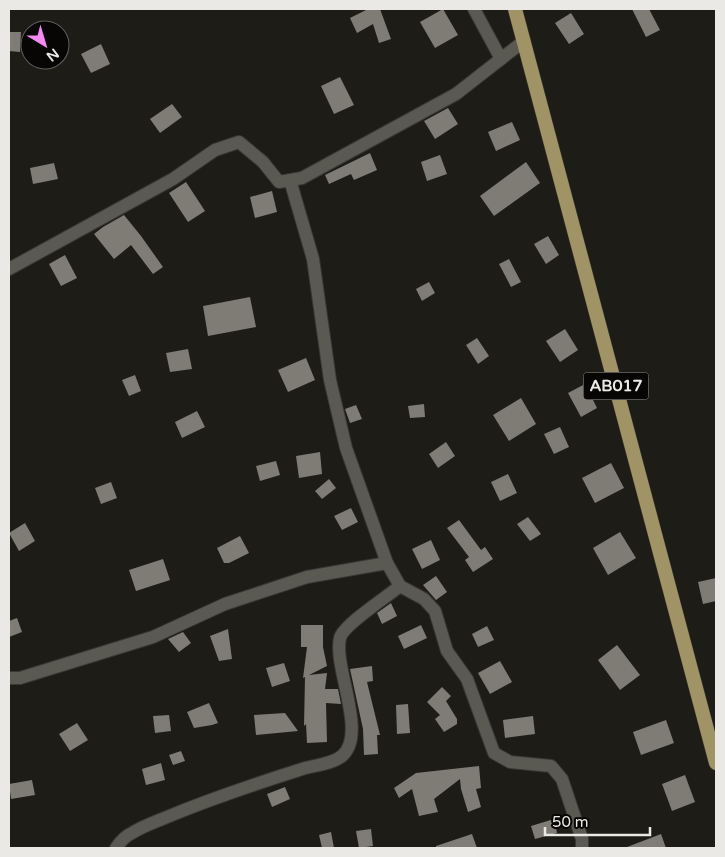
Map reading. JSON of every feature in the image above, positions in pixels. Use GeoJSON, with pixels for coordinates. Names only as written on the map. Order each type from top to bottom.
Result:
{"type":"FeatureCollection","features":[{"type":"Feature","properties":{"kind":"main road","name":"AB017"},"geometry":{"type":"LineString","coordinates":[[515,9],[716,763]]}},
{"type":"Feature","properties":{"kind":"street"},"geometry":{"type":"LineString","coordinates":[[474,9],[501,59]]}},
{"type":"Feature","properties":{"kind":"street"},"geometry":{"type":"LineString","coordinates":[[9,268],[173,180],[215,150],[239,142],[263,162],[279,182],[302,178],[456,94],[524,41]]}},
{"type":"Feature","properties":{"kind":"street"},"geometry":{"type":"LineString","coordinates":[[290,180],[313,259],[330,380],[346,448],[387,563],[400,586],[424,599],[435,611],[448,651],[467,679],[494,753],[510,762],[551,766],[562,779],[582,839],[582,848]]}},
{"type":"Feature","properties":{"kind":"street"},"geometry":{"type":"LineString","coordinates":[[9,678],[20,678],[153,637],[225,604],[308,577],[387,563]]}},
{"type":"Feature","properties":{"kind":"street"},"geometry":{"type":"LineString","coordinates":[[116,848],[121,840],[132,833],[194,806],[302,769],[337,760],[344,754],[350,744],[351,712],[340,657],[340,637],[347,627],[400,586]]}},
{"type":"Feature","properties":{"kind":"building"},"geometry":{"type":"Polygon","coordinates":[[[368,9],[380,9],[391,39],[379,43],[373,24],[357,33],[350,18],[368,9]]]}},
{"type":"Feature","properties":{"kind":"building"},"geometry":{"type":"Polygon","coordinates":[[[443,9],[458,35],[435,48],[420,22],[443,9]]]}},
{"type":"Feature","properties":{"kind":"building"},"geometry":{"type":"Polygon","coordinates":[[[632,9],[649,9],[660,30],[646,37],[632,9]]]}},
{"type":"Feature","properties":{"kind":"building"},"geometry":{"type":"Polygon","coordinates":[[[571,13],[584,34],[569,44],[555,23],[571,13]]]}},
{"type":"Feature","properties":{"kind":"building"},"geometry":{"type":"Polygon","coordinates":[[[9,32],[20,32],[20,52],[9,51],[9,32]]]}},
{"type":"Feature","properties":{"kind":"building"},"geometry":{"type":"Polygon","coordinates":[[[101,44],[110,64],[91,73],[81,54],[101,44]]]}},
{"type":"Feature","properties":{"kind":"building"},"geometry":{"type":"Polygon","coordinates":[[[340,77],[354,105],[334,114],[321,86],[340,77]]]}},
{"type":"Feature","properties":{"kind":"building"},"geometry":{"type":"Polygon","coordinates":[[[172,104],[182,117],[160,133],[150,119],[172,104]]]}},
{"type":"Feature","properties":{"kind":"building"},"geometry":{"type":"Polygon","coordinates":[[[448,108],[458,124],[435,139],[424,121],[448,108]]]}},
{"type":"Feature","properties":{"kind":"building"},"geometry":{"type":"Polygon","coordinates":[[[512,122],[520,140],[496,151],[488,132],[512,122]]]}},
{"type":"Feature","properties":{"kind":"building"},"geometry":{"type":"Polygon","coordinates":[[[370,153],[377,170],[354,180],[351,174],[329,184],[325,175],[370,153]]]}},
{"type":"Feature","properties":{"kind":"building"},"geometry":{"type":"Polygon","coordinates":[[[440,155],[447,174],[427,181],[421,162],[440,155]]]}},
{"type":"Feature","properties":{"kind":"building"},"geometry":{"type":"Polygon","coordinates":[[[526,162],[540,183],[494,216],[480,196],[526,162]]]}},
{"type":"Feature","properties":{"kind":"building"},"geometry":{"type":"Polygon","coordinates":[[[54,163],[58,179],[33,184],[30,168],[54,163]]]}},
{"type":"Feature","properties":{"kind":"building"},"geometry":{"type":"Polygon","coordinates":[[[186,182],[205,211],[188,222],[169,193],[186,182]]]}},
{"type":"Feature","properties":{"kind":"building"},"geometry":{"type":"Polygon","coordinates":[[[272,191],[277,212],[255,218],[250,197],[272,191]]]}},
{"type":"Feature","properties":{"kind":"building"},"geometry":{"type":"Polygon","coordinates":[[[124,215],[163,267],[153,274],[131,245],[114,259],[94,234],[124,215]]]}},
{"type":"Feature","properties":{"kind":"building"},"geometry":{"type":"Polygon","coordinates":[[[548,236],[559,255],[546,264],[534,244],[548,236]]]}},
{"type":"Feature","properties":{"kind":"building"},"geometry":{"type":"Polygon","coordinates":[[[65,255],[77,278],[61,286],[49,264],[65,255]]]}},
{"type":"Feature","properties":{"kind":"building"},"geometry":{"type":"Polygon","coordinates":[[[509,259],[521,282],[511,287],[499,264],[509,259]]]}},
{"type":"Feature","properties":{"kind":"building"},"geometry":{"type":"Polygon","coordinates":[[[429,282],[435,293],[422,301],[416,289],[429,282]]]}},
{"type":"Feature","properties":{"kind":"building"},"geometry":{"type":"Polygon","coordinates":[[[250,297],[256,327],[208,336],[203,306],[250,297]]]}},
{"type":"Feature","properties":{"kind":"building"},"geometry":{"type":"Polygon","coordinates":[[[565,329],[578,350],[560,362],[546,341],[565,329]]]}},
{"type":"Feature","properties":{"kind":"building"},"geometry":{"type":"Polygon","coordinates":[[[477,338],[489,356],[478,364],[466,345],[477,338]]]}},
{"type":"Feature","properties":{"kind":"building"},"geometry":{"type":"Polygon","coordinates":[[[188,349],[192,369],[170,372],[166,353],[188,349]]]}},
{"type":"Feature","properties":{"kind":"building"},"geometry":{"type":"Polygon","coordinates":[[[306,358],[315,380],[288,392],[278,370],[306,358]]]}},
{"type":"Feature","properties":{"kind":"building"},"geometry":{"type":"Polygon","coordinates":[[[135,375],[141,391],[129,396],[122,380],[135,375]]]}},
{"type":"Feature","properties":{"kind":"building"},"geometry":{"type":"Polygon","coordinates":[[[585,384],[597,408],[581,417],[568,393],[585,384]]]}},
{"type":"Feature","properties":{"kind":"building"},"geometry":{"type":"Polygon","coordinates":[[[521,398],[536,424],[509,441],[493,415],[521,398]]]}},
{"type":"Feature","properties":{"kind":"building"},"geometry":{"type":"Polygon","coordinates":[[[424,404],[425,417],[410,418],[408,406],[424,404]]]}},
{"type":"Feature","properties":{"kind":"building"},"geometry":{"type":"Polygon","coordinates":[[[356,405],[362,419],[350,423],[345,409],[356,405]]]}},
{"type":"Feature","properties":{"kind":"building"},"geometry":{"type":"Polygon","coordinates":[[[197,411],[205,427],[182,438],[175,422],[197,411]]]}},
{"type":"Feature","properties":{"kind":"building"},"geometry":{"type":"Polygon","coordinates":[[[560,427],[569,447],[554,454],[544,434],[560,427]]]}},
{"type":"Feature","properties":{"kind":"building"},"geometry":{"type":"Polygon","coordinates":[[[446,442],[455,456],[438,468],[429,454],[446,442]]]}},
{"type":"Feature","properties":{"kind":"building"},"geometry":{"type":"Polygon","coordinates":[[[320,452],[322,474],[299,478],[296,456],[320,452]]]}},
{"type":"Feature","properties":{"kind":"building"},"geometry":{"type":"Polygon","coordinates":[[[276,461],[280,475],[260,481],[256,466],[276,461]]]}},
{"type":"Feature","properties":{"kind":"building"},"geometry":{"type":"Polygon","coordinates":[[[611,463],[624,488],[595,503],[582,478],[611,463]]]}},
{"type":"Feature","properties":{"kind":"building"},"geometry":{"type":"Polygon","coordinates":[[[508,474],[517,493],[500,501],[491,482],[508,474]]]}},
{"type":"Feature","properties":{"kind":"building"},"geometry":{"type":"Polygon","coordinates":[[[329,479],[336,488],[322,499],[315,491],[329,479]]]}},
{"type":"Feature","properties":{"kind":"building"},"geometry":{"type":"Polygon","coordinates":[[[111,482],[117,498],[101,504],[95,488],[111,482]]]}},
{"type":"Feature","properties":{"kind":"building"},"geometry":{"type":"Polygon","coordinates":[[[351,508],[358,522],[342,530],[334,516],[351,508]]]}},
{"type":"Feature","properties":{"kind":"building"},"geometry":{"type":"Polygon","coordinates":[[[528,517],[541,534],[530,541],[517,524],[528,517]]]}},
{"type":"Feature","properties":{"kind":"building"},"geometry":{"type":"Polygon","coordinates":[[[459,520],[481,550],[485,547],[493,559],[473,572],[465,560],[469,557],[447,528],[459,520]]]}},
{"type":"Feature","properties":{"kind":"building"},"geometry":{"type":"Polygon","coordinates":[[[25,523],[35,541],[19,551],[9,533],[25,523]]]}},
{"type":"Feature","properties":{"kind":"building"},"geometry":{"type":"Polygon","coordinates":[[[620,532],[636,558],[608,575],[593,548],[620,532]]]}},
{"type":"Feature","properties":{"kind":"building"},"geometry":{"type":"Polygon","coordinates":[[[240,536],[249,553],[229,563],[224,563],[217,548],[240,536]]]}},
{"type":"Feature","properties":{"kind":"building"},"geometry":{"type":"Polygon","coordinates":[[[431,540],[440,560],[422,569],[412,549],[431,540]]]}},
{"type":"Feature","properties":{"kind":"building"},"geometry":{"type":"Polygon","coordinates":[[[163,559],[170,580],[136,591],[129,570],[163,559]]]}},
{"type":"Feature","properties":{"kind":"building"},"geometry":{"type":"Polygon","coordinates":[[[436,576],[447,592],[436,600],[423,585],[436,576]]]}},
{"type":"Feature","properties":{"kind":"building"},"geometry":{"type":"Polygon","coordinates":[[[716,578],[716,601],[703,604],[698,582],[716,578]]]}},
{"type":"Feature","properties":{"kind":"building"},"geometry":{"type":"Polygon","coordinates":[[[391,603],[397,616],[382,624],[377,613],[391,603]]]}},
{"type":"Feature","properties":{"kind":"building"},"geometry":{"type":"Polygon","coordinates":[[[17,618],[22,632],[9,637],[9,621],[17,618]]]}},
{"type":"Feature","properties":{"kind":"building"},"geometry":{"type":"Polygon","coordinates":[[[301,625],[323,625],[323,647],[327,666],[309,675],[327,673],[325,689],[338,689],[341,704],[326,703],[327,742],[307,743],[306,724],[304,726],[305,677],[303,678],[307,647],[301,647],[301,625]]]}},
{"type":"Feature","properties":{"kind":"building"},"geometry":{"type":"Polygon","coordinates":[[[421,625],[427,638],[404,649],[398,636],[421,625]]]}},
{"type":"Feature","properties":{"kind":"building"},"geometry":{"type":"Polygon","coordinates":[[[487,626],[494,640],[478,647],[472,634],[487,626]]]}},
{"type":"Feature","properties":{"kind":"building"},"geometry":{"type":"Polygon","coordinates":[[[228,629],[232,659],[219,661],[210,636],[228,629]]]}},
{"type":"Feature","properties":{"kind":"building"},"geometry":{"type":"Polygon","coordinates":[[[183,632],[191,643],[179,652],[168,639],[183,632]]]}},
{"type":"Feature","properties":{"kind":"building"},"geometry":{"type":"Polygon","coordinates":[[[617,645],[640,675],[620,690],[598,660],[617,645]]]}},
{"type":"Feature","properties":{"kind":"building"},"geometry":{"type":"Polygon","coordinates":[[[500,661],[512,682],[490,694],[478,673],[500,661]]]}},
{"type":"Feature","properties":{"kind":"building"},"geometry":{"type":"Polygon","coordinates":[[[284,663],[290,681],[272,687],[266,668],[284,663]]]}},
{"type":"Feature","properties":{"kind":"building"},"geometry":{"type":"Polygon","coordinates":[[[372,666],[373,681],[367,682],[380,735],[377,735],[378,754],[364,755],[363,729],[350,669],[372,666]]]}},
{"type":"Feature","properties":{"kind":"building"},"geometry":{"type":"Polygon","coordinates":[[[442,687],[451,696],[446,701],[457,719],[457,724],[444,732],[435,719],[440,715],[427,702],[442,687]]]}},
{"type":"Feature","properties":{"kind":"building"},"geometry":{"type":"Polygon","coordinates":[[[209,703],[218,723],[194,728],[187,712],[209,703]]]}},
{"type":"Feature","properties":{"kind":"building"},"geometry":{"type":"Polygon","coordinates":[[[408,704],[410,733],[397,734],[396,705],[408,704]]]}},
{"type":"Feature","properties":{"kind":"building"},"geometry":{"type":"Polygon","coordinates":[[[285,713],[298,731],[256,735],[254,715],[285,713]]]}},
{"type":"Feature","properties":{"kind":"building"},"geometry":{"type":"Polygon","coordinates":[[[169,715],[171,731],[155,733],[153,716],[169,715]]]}},
{"type":"Feature","properties":{"kind":"building"},"geometry":{"type":"Polygon","coordinates":[[[533,716],[535,734],[505,738],[503,720],[533,716]]]}},
{"type":"Feature","properties":{"kind":"building"},"geometry":{"type":"Polygon","coordinates":[[[666,720],[674,743],[641,755],[633,732],[666,720]]]}},
{"type":"Feature","properties":{"kind":"building"},"geometry":{"type":"Polygon","coordinates":[[[77,723],[88,740],[70,751],[59,734],[77,723]]]}},
{"type":"Feature","properties":{"kind":"building"},"geometry":{"type":"Polygon","coordinates":[[[181,751],[185,761],[173,765],[169,755],[181,751]]]}},
{"type":"Feature","properties":{"kind":"building"},"geometry":{"type":"Polygon","coordinates":[[[161,763],[165,780],[146,785],[142,769],[161,763]]]}},
{"type":"Feature","properties":{"kind":"building"},"geometry":{"type":"Polygon","coordinates":[[[479,766],[481,788],[476,789],[481,807],[468,812],[460,779],[434,799],[438,812],[419,816],[412,789],[399,798],[394,788],[416,773],[479,766]]]}},
{"type":"Feature","properties":{"kind":"building"},"geometry":{"type":"Polygon","coordinates":[[[685,775],[695,802],[672,811],[662,784],[685,775]]]}},
{"type":"Feature","properties":{"kind":"building"},"geometry":{"type":"Polygon","coordinates":[[[32,780],[35,795],[11,799],[9,784],[32,780]]]}},
{"type":"Feature","properties":{"kind":"building"},"geometry":{"type":"Polygon","coordinates":[[[285,787],[290,799],[272,807],[267,794],[285,787]]]}},
{"type":"Feature","properties":{"kind":"building"},"geometry":{"type":"Polygon","coordinates":[[[554,819],[557,833],[535,839],[531,826],[554,819]]]}},
{"type":"Feature","properties":{"kind":"building"},"geometry":{"type":"Polygon","coordinates":[[[371,829],[373,846],[359,848],[356,831],[371,829]]]}},
{"type":"Feature","properties":{"kind":"building"},"geometry":{"type":"Polygon","coordinates":[[[331,832],[334,848],[322,848],[319,835],[331,832]]]}},
{"type":"Feature","properties":{"kind":"building"},"geometry":{"type":"Polygon","coordinates":[[[472,834],[477,848],[436,848],[436,846],[472,834]]]}},
{"type":"Feature","properties":{"kind":"building"},"geometry":{"type":"Polygon","coordinates":[[[661,834],[666,848],[627,848],[627,847],[661,834]]]}}]}
